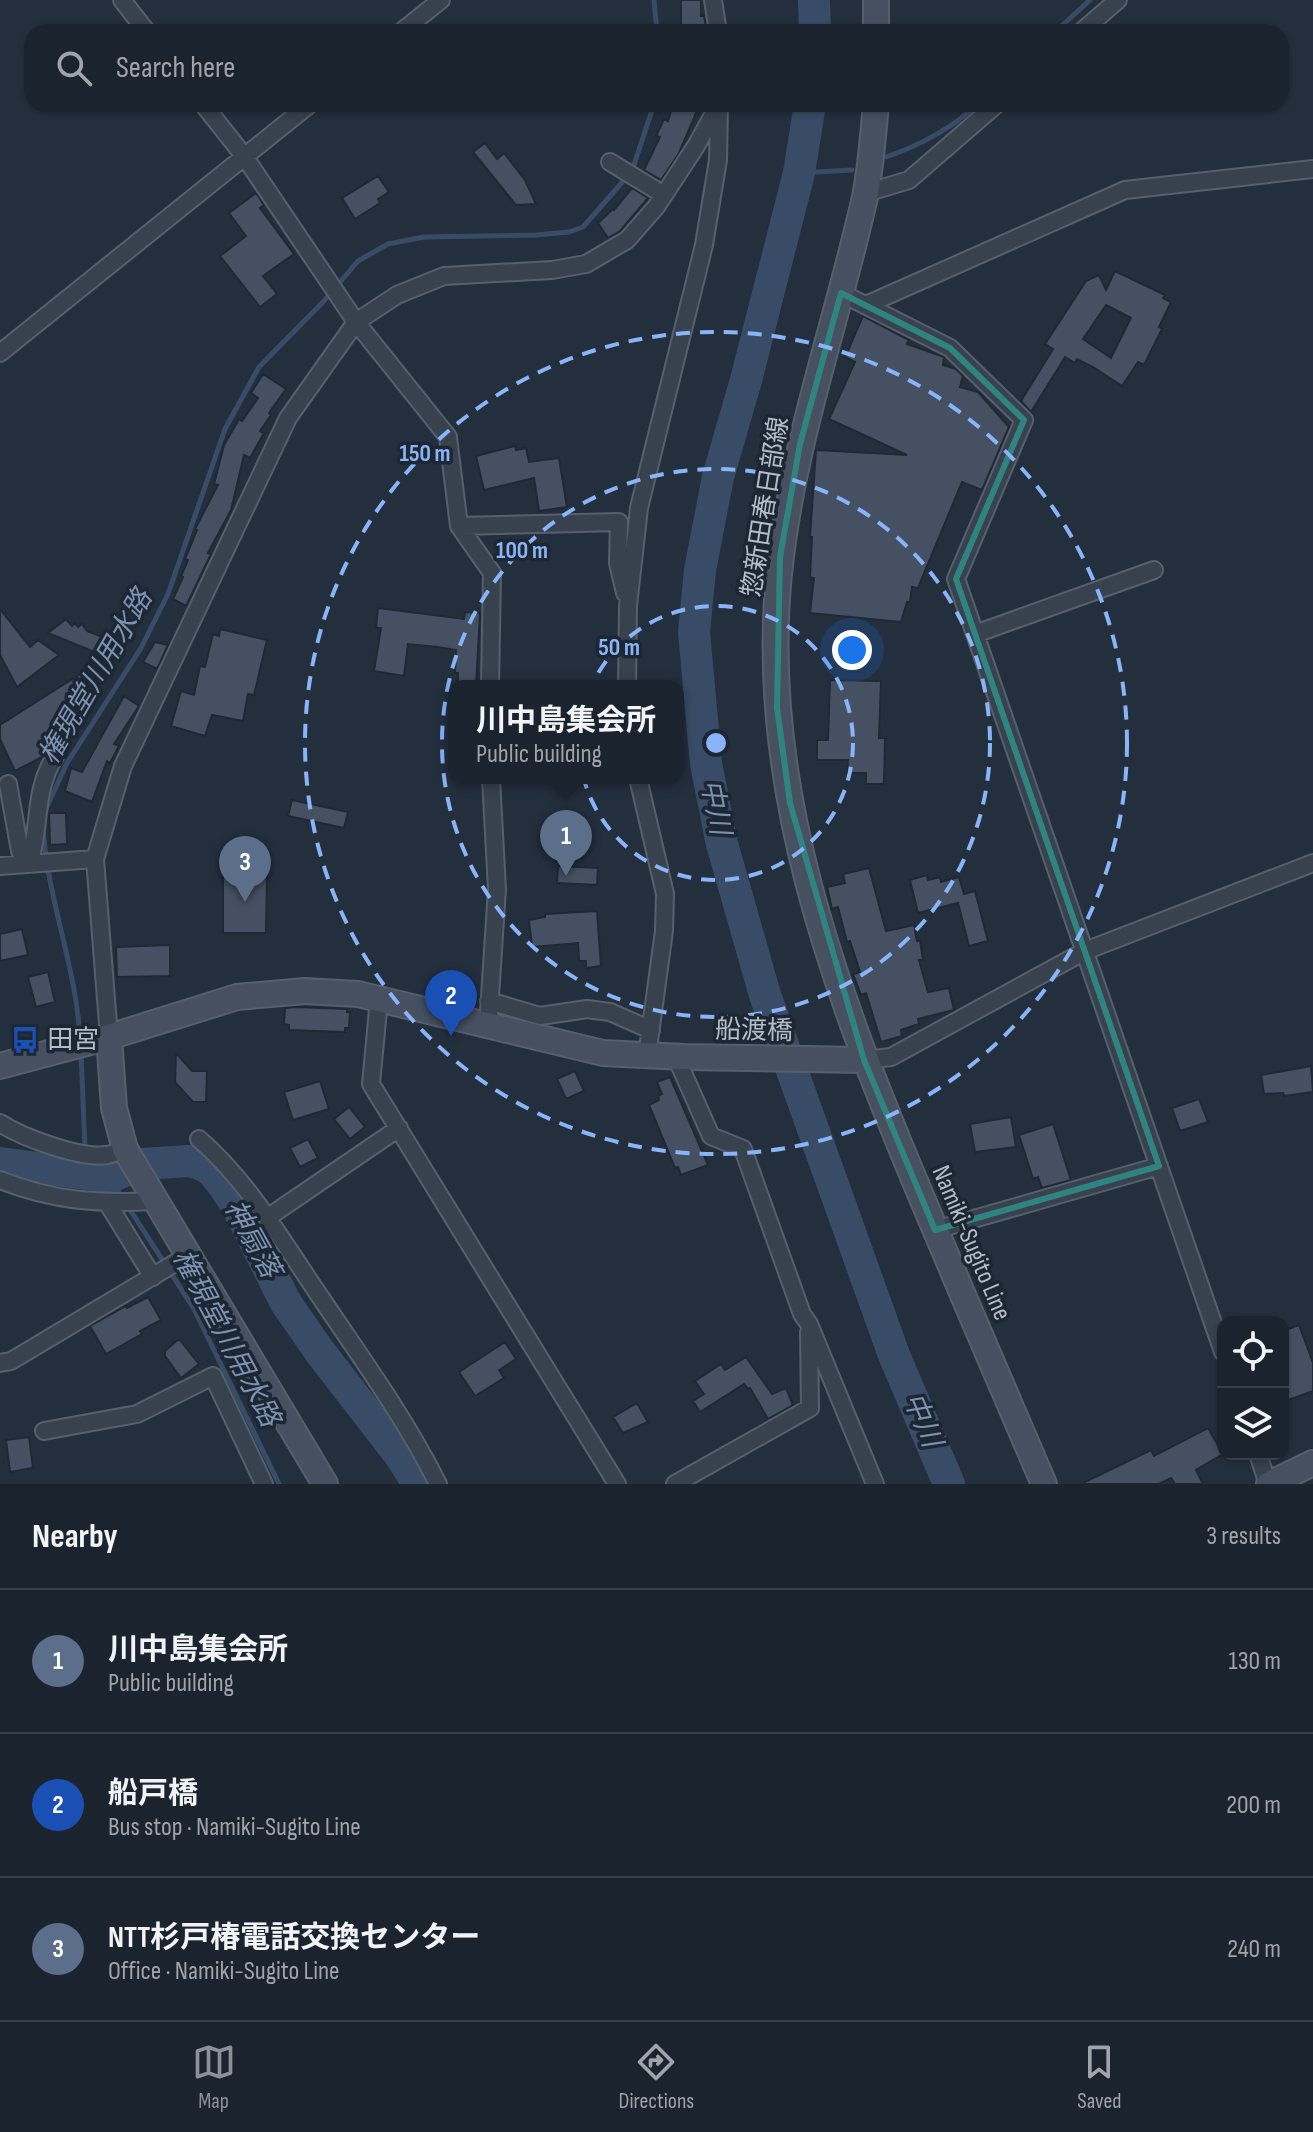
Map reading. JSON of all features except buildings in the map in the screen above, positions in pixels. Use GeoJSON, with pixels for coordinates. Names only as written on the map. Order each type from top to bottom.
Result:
{"type":"FeatureCollection","features":[{"type":"Feature","properties":{"kind":"main road"},"geometry":{"type":"LineString","coordinates":[[876,0],[876,24]]}},
{"type":"Feature","properties":{"kind":"main road","name":"惣新田春日部線"},"geometry":{"type":"LineString","coordinates":[[864,1060],[800,849],[783,759],[776,695],[776,643],[780,557],[800,444],[866,193],[875,112]]}},
{"type":"Feature","properties":{"kind":"main road"},"geometry":{"type":"LineString","coordinates":[[0,1066],[252,994],[335,992],[379,999],[571,1047],[680,1057]]}},
{"type":"Feature","properties":{"kind":"main road"},"geometry":{"type":"LineString","coordinates":[[109,1037],[114,1108],[125,1149],[325,1484]]}},
{"type":"Feature","properties":{"kind":"main road","name":"船渡橋"},"geometry":{"type":"LineString","coordinates":[[680,1057],[864,1060]]}},
{"type":"Feature","properties":{"kind":"main road","name":"Namiki-Sugito Line"},"geometry":{"type":"LineString","coordinates":[[864,1060],[1044,1484]]}},
{"type":"Feature","properties":{"kind":"main road"},"geometry":{"type":"LineString","coordinates":[[1269,1484],[1313,1463]]}},
{"type":"Feature","properties":{"kind":"street"},"geometry":{"type":"LineString","coordinates":[[122,0],[141,24]]}},
{"type":"Feature","properties":{"kind":"street"},"geometry":{"type":"LineString","coordinates":[[411,24],[441,0]]}},
{"type":"Feature","properties":{"kind":"street"},"geometry":{"type":"LineString","coordinates":[[713,0],[717,24]]}},
{"type":"Feature","properties":{"kind":"street"},"geometry":{"type":"LineString","coordinates":[[1090,24],[1118,0]]}},
{"type":"Feature","properties":{"kind":"street"},"geometry":{"type":"LineString","coordinates":[[209,112],[244,156],[356,322],[448,437],[459,526],[492,573],[490,680]]}},
{"type":"Feature","properties":{"kind":"street"},"geometry":{"type":"LineString","coordinates":[[0,353],[300,112]]}},
{"type":"Feature","properties":{"kind":"street"},"geometry":{"type":"LineString","coordinates":[[109,1037],[95,859],[123,766],[288,418],[356,322],[397,295],[444,276],[552,270],[586,264],[627,240],[664,195],[715,112]]}},
{"type":"Feature","properties":{"kind":"street"},"geometry":{"type":"LineString","coordinates":[[627,680],[628,606],[639,508],[704,245],[718,160],[719,112]]}},
{"type":"Feature","properties":{"kind":"street"},"geometry":{"type":"LineString","coordinates":[[866,193],[909,180],[988,112]]}},
{"type":"Feature","properties":{"kind":"street"},"geometry":{"type":"LineString","coordinates":[[610,162],[664,195]]}},
{"type":"Feature","properties":{"kind":"street"},"geometry":{"type":"LineString","coordinates":[[866,305],[1125,190],[1313,169]]}},
{"type":"Feature","properties":{"kind":"street"},"geometry":{"type":"LineString","coordinates":[[841,293],[950,348],[1024,420],[956,579],[1217,1335]]}},
{"type":"Feature","properties":{"kind":"street"},"geometry":{"type":"LineString","coordinates":[[459,526],[619,522],[618,563],[628,606]]}},
{"type":"Feature","properties":{"kind":"street"},"geometry":{"type":"LineString","coordinates":[[975,634],[1154,570]]}},
{"type":"Feature","properties":{"kind":"street"},"geometry":{"type":"LineString","coordinates":[[29,864],[34,849],[39,793],[55,757]]}},
{"type":"Feature","properties":{"kind":"street"},"geometry":{"type":"LineString","coordinates":[[8,784],[20,851],[29,864]]}},
{"type":"Feature","properties":{"kind":"street"},"geometry":{"type":"LineString","coordinates":[[488,1027],[497,889],[491,784]]}},
{"type":"Feature","properties":{"kind":"street"},"geometry":{"type":"LineString","coordinates":[[639,784],[665,894],[664,931],[647,1056]]}},
{"type":"Feature","properties":{"kind":"street"},"geometry":{"type":"LineString","coordinates":[[0,866],[95,859]]}},
{"type":"Feature","properties":{"kind":"street"},"geometry":{"type":"LineString","coordinates":[[864,1060],[891,1057],[1085,951],[1313,863]]}},
{"type":"Feature","properties":{"kind":"street"},"geometry":{"type":"LineString","coordinates":[[379,999],[371,1084],[617,1484]]}},
{"type":"Feature","properties":{"kind":"street"},"geometry":{"type":"LineString","coordinates":[[489,1001],[540,1016],[587,1009],[610,1012],[651,1030]]}},
{"type":"Feature","properties":{"kind":"street"},"geometry":{"type":"LineString","coordinates":[[680,1057],[711,1136],[743,1149],[802,1314],[809,1324],[875,1484]]}},
{"type":"Feature","properties":{"kind":"street"},"geometry":{"type":"LineString","coordinates":[[0,1123],[33,1140],[70,1150],[106,1156],[125,1149]]}},
{"type":"Feature","properties":{"kind":"street"},"geometry":{"type":"LineString","coordinates":[[267,1218],[399,1128]]}},
{"type":"Feature","properties":{"kind":"street"},"geometry":{"type":"LineString","coordinates":[[199,1139],[220,1157],[267,1218],[400,1416],[438,1484]]}},
{"type":"Feature","properties":{"kind":"street"},"geometry":{"type":"LineString","coordinates":[[935,1230],[1159,1166]]}},
{"type":"Feature","properties":{"kind":"street"},"geometry":{"type":"LineString","coordinates":[[0,1180],[58,1199],[108,1204],[154,1201]]}},
{"type":"Feature","properties":{"kind":"street"},"geometry":{"type":"LineString","coordinates":[[108,1204],[153,1277]]}},
{"type":"Feature","properties":{"kind":"street"},"geometry":{"type":"LineString","coordinates":[[0,1363],[11,1361],[190,1254]]}},
{"type":"Feature","properties":{"kind":"street"},"geometry":{"type":"LineString","coordinates":[[675,1484],[810,1408],[809,1324]]}},
{"type":"Feature","properties":{"kind":"street"},"geometry":{"type":"LineString","coordinates":[[44,1431],[137,1414],[213,1376],[264,1484]]}},
{"type":"Feature","properties":{"kind":"street"},"geometry":{"type":"LineString","coordinates":[[1260,1460],[1269,1484]]}},
{"type":"Feature","properties":{"kind":"highlighted area"},"geometry":{"type":"Polygon","coordinates":[[[841,293],[950,348],[1024,420],[956,579],[1159,1166],[935,1230],[864,1060],[790,803],[777,708],[780,557],[800,444],[841,293]]]}},
{"type":"Feature","properties":{"kind":"waterway","name":"権現堂川用水路"},"geometry":{"type":"LineString","coordinates":[[654,0],[656,24]]}},
{"type":"Feature","properties":{"kind":"waterway","name":"中川"},"geometry":{"type":"LineString","coordinates":[[814,0],[815,24]]}},
{"type":"Feature","properties":{"kind":"waterway"},"geometry":{"type":"LineString","coordinates":[[1064,24],[1090,0]]}},
{"type":"Feature","properties":{"kind":"waterway","name":"権現堂川用水路"},"geometry":{"type":"LineString","coordinates":[[44,813],[67,763],[141,648],[168,594],[225,429],[259,367],[323,302],[358,261],[388,244],[424,237],[536,235],[569,232],[583,227],[632,171],[651,112]]}},
{"type":"Feature","properties":{"kind":"waterway","name":"中川"},"geometry":{"type":"LineString","coordinates":[[809,112],[799,173],[718,477],[700,570],[694,632],[706,764],[722,844],[765,995],[894,1355],[949,1484]]}},
{"type":"Feature","properties":{"kind":"waterway"},"geometry":{"type":"LineString","coordinates":[[886,157],[935,135],[968,112]]}},
{"type":"Feature","properties":{"kind":"waterway"},"geometry":{"type":"LineString","coordinates":[[799,173],[852,170]]}},
{"type":"Feature","properties":{"kind":"waterway","name":"権現堂川用水路"},"geometry":{"type":"LineString","coordinates":[[43,827],[80,1038]]}},
{"type":"Feature","properties":{"kind":"waterway","name":"権現堂川用水路"},"geometry":{"type":"LineString","coordinates":[[81,1052],[85,1149]]}},
{"type":"Feature","properties":{"kind":"waterway","name":"権現堂川用水路"},"geometry":{"type":"LineString","coordinates":[[92,1161],[109,1177],[194,1309],[279,1484]]}},
{"type":"Feature","properties":{"kind":"waterway","name":"神扇落"},"geometry":{"type":"LineString","coordinates":[[0,1163],[109,1177],[143,1164],[188,1161],[211,1170],[237,1206],[286,1303],[418,1484]]}},
{"type":"Feature","properties":{"kind":"place","name":"川中島集会所"},"geometry":{"type":"Point","coordinates":[566,876]}},
{"type":"Feature","properties":{"kind":"place","name":"NTT杉戸椿電話交換センター"},"geometry":{"type":"Point","coordinates":[245,902]}},
{"type":"Feature","properties":{"kind":"place","name":"船戸橋"},"geometry":{"type":"Point","coordinates":[451,1036]}},
{"type":"Feature","properties":{"kind":"place","name":"田宮"},"geometry":{"type":"Point","coordinates":[25,1040]}}]}
